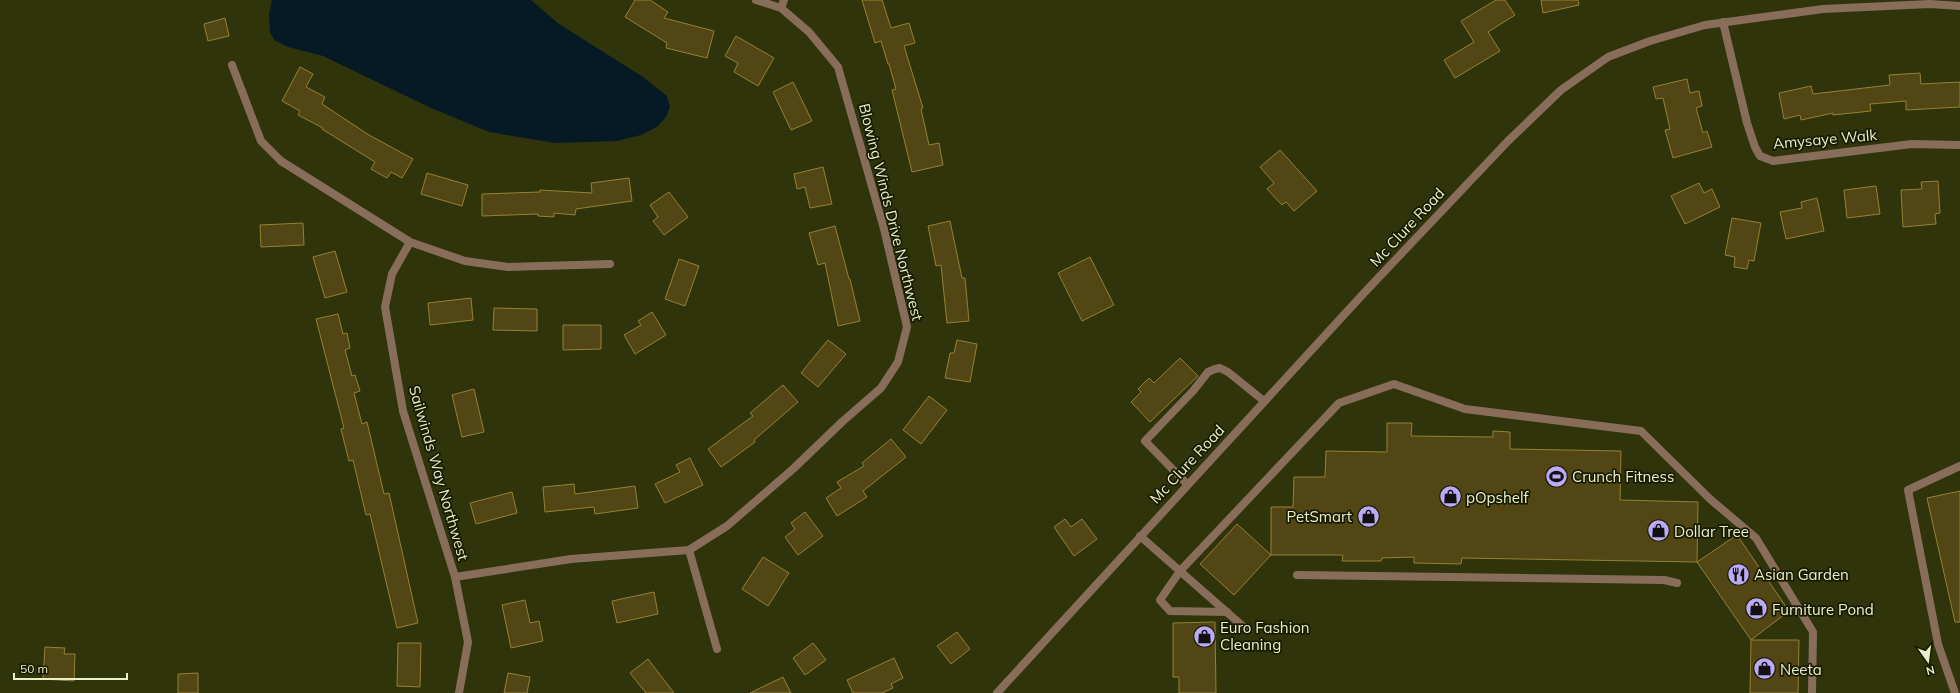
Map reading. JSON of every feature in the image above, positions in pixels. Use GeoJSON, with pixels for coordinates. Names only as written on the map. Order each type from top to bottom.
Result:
{"type":"FeatureCollection","features":[{"type":"Feature","properties":{"kind":"street","name":"Blowing Winds Drive Northwest"},"geometry":{"type":"LineString","coordinates":[[455,577],[571,559],[689,550],[727,526],[793,469],[881,388],[898,362],[907,327],[884,229],[838,67],[809,32],[781,8],[756,0]]}},
{"type":"Feature","properties":{"kind":"street"},"geometry":{"type":"LineString","coordinates":[[781,8],[784,0]]}},
{"type":"Feature","properties":{"kind":"street","name":"Mc Clure Road"},"geometry":{"type":"LineString","coordinates":[[997,693],[1264,401],[1508,141],[1561,90],[1608,57],[1705,24],[1823,9],[1930,4],[1960,6]]}},
{"type":"Feature","properties":{"kind":"street","name":"Amysaye Walk"},"geometry":{"type":"LineString","coordinates":[[1723,22],[1747,123],[1755,147],[1760,156],[1773,161],[1912,144],[1960,145]]}},
{"type":"Feature","properties":{"kind":"street"},"geometry":{"type":"LineString","coordinates":[[232,66],[261,141],[281,161],[410,242],[465,261],[508,267],[610,264]]}},
{"type":"Feature","properties":{"kind":"street","name":"Sailwinds Way Northwest"},"geometry":{"type":"LineString","coordinates":[[410,242],[392,274],[385,307],[403,411],[455,577],[468,642],[459,693]]}},
{"type":"Feature","properties":{"kind":"street"},"geometry":{"type":"LineString","coordinates":[[1187,484],[1145,441],[1193,391],[1202,378],[1208,372],[1220,368],[1249,387],[1264,401]]}},
{"type":"Feature","properties":{"kind":"street"},"geometry":{"type":"LineString","coordinates":[[1227,612],[1170,611],[1160,600],[1180,571],[1340,403],[1394,384],[1465,409],[1641,431],[1710,499],[1756,538],[1813,632],[1812,693]]}},
{"type":"Feature","properties":{"kind":"street"},"geometry":{"type":"LineString","coordinates":[[1955,693],[1938,644],[1908,490],[1960,466]]}},
{"type":"Feature","properties":{"kind":"street"},"geometry":{"type":"LineString","coordinates":[[1140,536],[1246,629]]}},
{"type":"Feature","properties":{"kind":"street"},"geometry":{"type":"LineString","coordinates":[[689,550],[717,649]]}},
{"type":"Feature","properties":{"kind":"street"},"geometry":{"type":"LineString","coordinates":[[1297,575],[1664,580],[1677,583]]}},
{"type":"Feature","properties":{"kind":"water"},"geometry":{"type":"Polygon","coordinates":[[[272,0],[531,0],[559,24],[643,77],[667,96],[670,107],[666,117],[657,127],[641,135],[617,141],[555,143],[489,132],[431,108],[323,56],[288,47],[274,40],[270,32],[269,14],[272,0]]]}},
{"type":"Feature","properties":{"kind":"building"},"geometry":{"type":"Polygon","coordinates":[[[635,0],[650,0],[668,12],[664,18],[714,31],[707,58],[666,48],[667,43],[625,17],[635,0]]]}},
{"type":"Feature","properties":{"kind":"building"},"geometry":{"type":"Polygon","coordinates":[[[862,0],[882,0],[891,28],[909,23],[915,43],[904,46],[923,108],[921,109],[929,145],[939,143],[943,165],[912,172],[892,90],[896,89],[889,64],[881,41],[875,43],[862,0]]]}},
{"type":"Feature","properties":{"kind":"building"},"geometry":{"type":"Polygon","coordinates":[[[1496,0],[1505,0],[1515,15],[1488,32],[1500,51],[1455,78],[1444,60],[1474,42],[1461,21],[1496,0]]]}},
{"type":"Feature","properties":{"kind":"building"},"geometry":{"type":"Polygon","coordinates":[[[1541,0],[1578,0],[1579,5],[1543,13],[1541,0]]]}},
{"type":"Feature","properties":{"kind":"building"},"geometry":{"type":"Polygon","coordinates":[[[225,18],[229,36],[208,41],[204,24],[225,18]]]}},
{"type":"Feature","properties":{"kind":"building"},"geometry":{"type":"Polygon","coordinates":[[[736,36],[774,58],[758,86],[734,72],[738,63],[725,56],[736,36]]]}},
{"type":"Feature","properties":{"kind":"building"},"geometry":{"type":"Polygon","coordinates":[[[300,67],[313,74],[306,87],[325,97],[322,104],[369,135],[413,159],[402,178],[391,172],[387,178],[371,169],[375,162],[322,129],[323,128],[298,115],[300,111],[282,101],[300,67]]]}},
{"type":"Feature","properties":{"kind":"building"},"geometry":{"type":"Polygon","coordinates":[[[1920,73],[1921,84],[1960,82],[1960,107],[1906,110],[1906,101],[1870,104],[1871,111],[1833,115],[1833,113],[1801,120],[1800,115],[1784,119],[1779,93],[1811,86],[1813,94],[1890,85],[1889,75],[1920,73]]]}},
{"type":"Feature","properties":{"kind":"building"},"geometry":{"type":"Polygon","coordinates":[[[1687,79],[1690,93],[1699,91],[1702,106],[1696,108],[1703,133],[1707,131],[1712,147],[1673,158],[1665,130],[1670,129],[1663,98],[1656,99],[1653,87],[1687,79]]]}},
{"type":"Feature","properties":{"kind":"building"},"geometry":{"type":"Polygon","coordinates":[[[793,82],[812,121],[791,130],[773,92],[793,82]]]}},
{"type":"Feature","properties":{"kind":"building"},"geometry":{"type":"Polygon","coordinates":[[[1280,150],[1317,191],[1294,211],[1286,202],[1282,205],[1267,189],[1274,183],[1260,167],[1280,150]]]}},
{"type":"Feature","properties":{"kind":"building"},"geometry":{"type":"Polygon","coordinates":[[[823,167],[832,204],[810,208],[805,187],[797,189],[794,174],[823,167]]]}},
{"type":"Feature","properties":{"kind":"building"},"geometry":{"type":"Polygon","coordinates":[[[427,173],[468,185],[462,206],[421,194],[427,173]]]}},
{"type":"Feature","properties":{"kind":"building"},"geometry":{"type":"Polygon","coordinates":[[[629,178],[632,201],[576,209],[575,215],[554,213],[554,217],[538,216],[538,214],[482,216],[482,194],[540,192],[540,190],[592,193],[591,183],[629,178]]]}},
{"type":"Feature","properties":{"kind":"building"},"geometry":{"type":"Polygon","coordinates":[[[1938,181],[1940,213],[1935,214],[1936,224],[1903,227],[1901,190],[1922,189],[1921,182],[1938,181]]]}},
{"type":"Feature","properties":{"kind":"building"},"geometry":{"type":"Polygon","coordinates":[[[1699,183],[1704,193],[1712,189],[1720,207],[1685,224],[1671,196],[1699,183]]]}},
{"type":"Feature","properties":{"kind":"building"},"geometry":{"type":"Polygon","coordinates":[[[1876,186],[1880,214],[1847,218],[1844,190],[1876,186]]]}},
{"type":"Feature","properties":{"kind":"building"},"geometry":{"type":"Polygon","coordinates":[[[669,192],[688,217],[664,235],[653,221],[658,217],[650,205],[669,192]]]}},
{"type":"Feature","properties":{"kind":"building"},"geometry":{"type":"Polygon","coordinates":[[[1817,198],[1824,231],[1786,239],[1780,212],[1802,208],[1801,202],[1817,198]]]}},
{"type":"Feature","properties":{"kind":"building"},"geometry":{"type":"Polygon","coordinates":[[[1732,218],[1761,223],[1754,261],[1749,260],[1747,269],[1734,267],[1735,257],[1725,255],[1732,218]]]}},
{"type":"Feature","properties":{"kind":"building"},"geometry":{"type":"Polygon","coordinates":[[[950,221],[962,278],[965,278],[969,321],[947,323],[941,265],[936,266],[928,226],[950,221]]]}},
{"type":"Feature","properties":{"kind":"building"},"geometry":{"type":"Polygon","coordinates":[[[303,223],[304,245],[261,247],[260,225],[303,223]]]}},
{"type":"Feature","properties":{"kind":"building"},"geometry":{"type":"Polygon","coordinates":[[[835,226],[860,321],[838,326],[825,263],[818,265],[809,233],[835,226]]]}},
{"type":"Feature","properties":{"kind":"building"},"geometry":{"type":"Polygon","coordinates":[[[335,251],[347,292],[325,298],[313,257],[335,251]]]}},
{"type":"Feature","properties":{"kind":"building"},"geometry":{"type":"Polygon","coordinates":[[[1090,257],[1114,305],[1082,321],[1058,273],[1090,257]]]}},
{"type":"Feature","properties":{"kind":"building"},"geometry":{"type":"Polygon","coordinates":[[[679,259],[699,266],[685,306],[665,299],[679,259]]]}},
{"type":"Feature","properties":{"kind":"building"},"geometry":{"type":"Polygon","coordinates":[[[471,298],[473,320],[430,325],[428,303],[471,298]]]}},
{"type":"Feature","properties":{"kind":"building"},"geometry":{"type":"Polygon","coordinates":[[[494,308],[537,309],[537,331],[493,330],[494,308]]]}},
{"type":"Feature","properties":{"kind":"building"},"geometry":{"type":"Polygon","coordinates":[[[652,312],[666,335],[635,354],[624,335],[641,325],[638,321],[652,312]]]}},
{"type":"Feature","properties":{"kind":"building"},"geometry":{"type":"Polygon","coordinates":[[[338,314],[343,334],[347,333],[350,348],[345,350],[352,376],[355,375],[360,391],[354,393],[362,424],[367,422],[384,494],[389,493],[418,623],[397,628],[370,514],[366,515],[353,460],[349,461],[341,429],[344,428],[316,319],[338,314]]]}},
{"type":"Feature","properties":{"kind":"building"},"geometry":{"type":"Polygon","coordinates":[[[563,325],[601,325],[601,349],[563,350],[563,325]]]}},
{"type":"Feature","properties":{"kind":"building"},"geometry":{"type":"Polygon","coordinates":[[[828,340],[846,354],[818,387],[801,373],[828,340]]]}},
{"type":"Feature","properties":{"kind":"building"},"geometry":{"type":"Polygon","coordinates":[[[957,340],[977,344],[970,382],[945,378],[950,353],[954,353],[957,340]]]}},
{"type":"Feature","properties":{"kind":"building"},"geometry":{"type":"Polygon","coordinates":[[[1180,358],[1198,376],[1150,422],[1131,402],[1141,392],[1138,389],[1149,378],[1154,383],[1180,358]]]}},
{"type":"Feature","properties":{"kind":"building"},"geometry":{"type":"Polygon","coordinates":[[[783,385],[798,402],[754,440],[755,442],[721,467],[708,449],[753,416],[750,413],[783,385]]]}},
{"type":"Feature","properties":{"kind":"building"},"geometry":{"type":"Polygon","coordinates":[[[474,389],[484,432],[462,437],[452,395],[474,389]]]}},
{"type":"Feature","properties":{"kind":"building"},"geometry":{"type":"Polygon","coordinates":[[[929,396],[947,410],[921,444],[903,430],[929,396]]]}},
{"type":"Feature","properties":{"kind":"building"},"geometry":{"type":"Polygon","coordinates":[[[1387,423],[1412,423],[1411,436],[1493,437],[1493,431],[1510,432],[1510,449],[1621,451],[1620,500],[1698,502],[1697,562],[1462,558],[1461,564],[1414,563],[1414,557],[1382,558],[1381,561],[1342,561],[1343,555],[1271,555],[1271,507],[1293,507],[1294,477],[1325,477],[1326,451],[1387,452],[1387,423]]]}},
{"type":"Feature","properties":{"kind":"building"},"geometry":{"type":"Polygon","coordinates":[[[891,439],[906,457],[863,491],[867,497],[837,516],[826,498],[841,488],[837,482],[864,466],[862,463],[891,439]]]}},
{"type":"Feature","properties":{"kind":"building"},"geometry":{"type":"Polygon","coordinates":[[[690,458],[703,485],[665,503],[655,484],[680,472],[676,465],[690,458]]]}},
{"type":"Feature","properties":{"kind":"building"},"geometry":{"type":"Polygon","coordinates":[[[574,484],[575,494],[635,486],[638,508],[595,514],[594,507],[545,512],[543,487],[574,484]]]}},
{"type":"Feature","properties":{"kind":"building"},"geometry":{"type":"Polygon","coordinates":[[[1960,491],[1960,622],[1955,622],[1927,498],[1960,491]]]}},
{"type":"Feature","properties":{"kind":"building"},"geometry":{"type":"Polygon","coordinates":[[[512,492],[517,513],[476,524],[470,503],[512,492]]]}},
{"type":"Feature","properties":{"kind":"building"},"geometry":{"type":"Polygon","coordinates":[[[805,512],[823,536],[798,555],[785,537],[795,529],[791,523],[805,512]]]}},
{"type":"Feature","properties":{"kind":"building"},"geometry":{"type":"Polygon","coordinates":[[[1065,519],[1071,527],[1082,519],[1097,539],[1074,556],[1054,527],[1065,519]]]}},
{"type":"Feature","properties":{"kind":"building"},"geometry":{"type":"Polygon","coordinates":[[[1237,524],[1271,555],[1234,595],[1200,564],[1237,524]]]}},
{"type":"Feature","properties":{"kind":"building"},"geometry":{"type":"Polygon","coordinates":[[[1737,535],[1789,611],[1751,640],[1697,562],[1737,535]]]}},
{"type":"Feature","properties":{"kind":"building"},"geometry":{"type":"Polygon","coordinates":[[[763,557],[789,573],[768,606],[742,589],[763,557]]]}},
{"type":"Feature","properties":{"kind":"building"},"geometry":{"type":"Polygon","coordinates":[[[654,592],[658,614],[617,623],[612,601],[654,592]]]}},
{"type":"Feature","properties":{"kind":"building"},"geometry":{"type":"Polygon","coordinates":[[[525,600],[530,623],[539,621],[543,641],[511,648],[502,605],[525,600]]]}},
{"type":"Feature","properties":{"kind":"building"},"geometry":{"type":"Polygon","coordinates":[[[1215,622],[1216,693],[1179,693],[1179,677],[1173,677],[1173,623],[1215,622]]]}},
{"type":"Feature","properties":{"kind":"building"},"geometry":{"type":"Polygon","coordinates":[[[957,632],[970,649],[951,664],[937,646],[957,632]]]}},
{"type":"Feature","properties":{"kind":"building"},"geometry":{"type":"Polygon","coordinates":[[[1751,640],[1799,640],[1798,693],[1750,693],[1751,640]]]}},
{"type":"Feature","properties":{"kind":"building"},"geometry":{"type":"Polygon","coordinates":[[[398,643],[421,643],[420,687],[397,686],[398,643]]]}},
{"type":"Feature","properties":{"kind":"building"},"geometry":{"type":"Polygon","coordinates":[[[813,643],[826,660],[805,675],[793,658],[813,643]]]}},
{"type":"Feature","properties":{"kind":"building"},"geometry":{"type":"Polygon","coordinates":[[[45,647],[65,648],[64,654],[75,654],[74,681],[43,679],[45,647]]]}},
{"type":"Feature","properties":{"kind":"building"},"geometry":{"type":"Polygon","coordinates":[[[894,658],[903,678],[891,684],[893,688],[882,693],[853,693],[847,680],[894,658]]]}},
{"type":"Feature","properties":{"kind":"building"},"geometry":{"type":"Polygon","coordinates":[[[648,659],[674,693],[646,693],[630,673],[648,659]]]}},
{"type":"Feature","properties":{"kind":"building"},"geometry":{"type":"Polygon","coordinates":[[[198,673],[198,693],[178,693],[178,674],[198,673]]]}},
{"type":"Feature","properties":{"kind":"building"},"geometry":{"type":"Polygon","coordinates":[[[508,673],[530,677],[527,693],[504,693],[508,673]]]}},
{"type":"Feature","properties":{"kind":"building"},"geometry":{"type":"Polygon","coordinates":[[[783,677],[791,693],[750,693],[783,677]]]}},
{"type":"Feature","properties":{"kind":"place","name":"Crunch Fitness"},"geometry":{"type":"Point","coordinates":[1556,476]}},
{"type":"Feature","properties":{"kind":"place","name":"pOpshelf"},"geometry":{"type":"Point","coordinates":[1451,497]}},
{"type":"Feature","properties":{"kind":"place","name":"PetSmart"},"geometry":{"type":"Point","coordinates":[1368,516]}},
{"type":"Feature","properties":{"kind":"place","name":"Dollar Tree"},"geometry":{"type":"Point","coordinates":[1658,531]}},
{"type":"Feature","properties":{"kind":"place","name":"Asian Garden"},"geometry":{"type":"Point","coordinates":[1738,574]}},
{"type":"Feature","properties":{"kind":"place","name":"Furniture Pond"},"geometry":{"type":"Point","coordinates":[1757,609]}},
{"type":"Feature","properties":{"kind":"place","name":"Euro Fashion Cleaning"},"geometry":{"type":"Point","coordinates":[1204,636]}},
{"type":"Feature","properties":{"kind":"place","name":"Neeta"},"geometry":{"type":"Point","coordinates":[1765,669]}}]}
